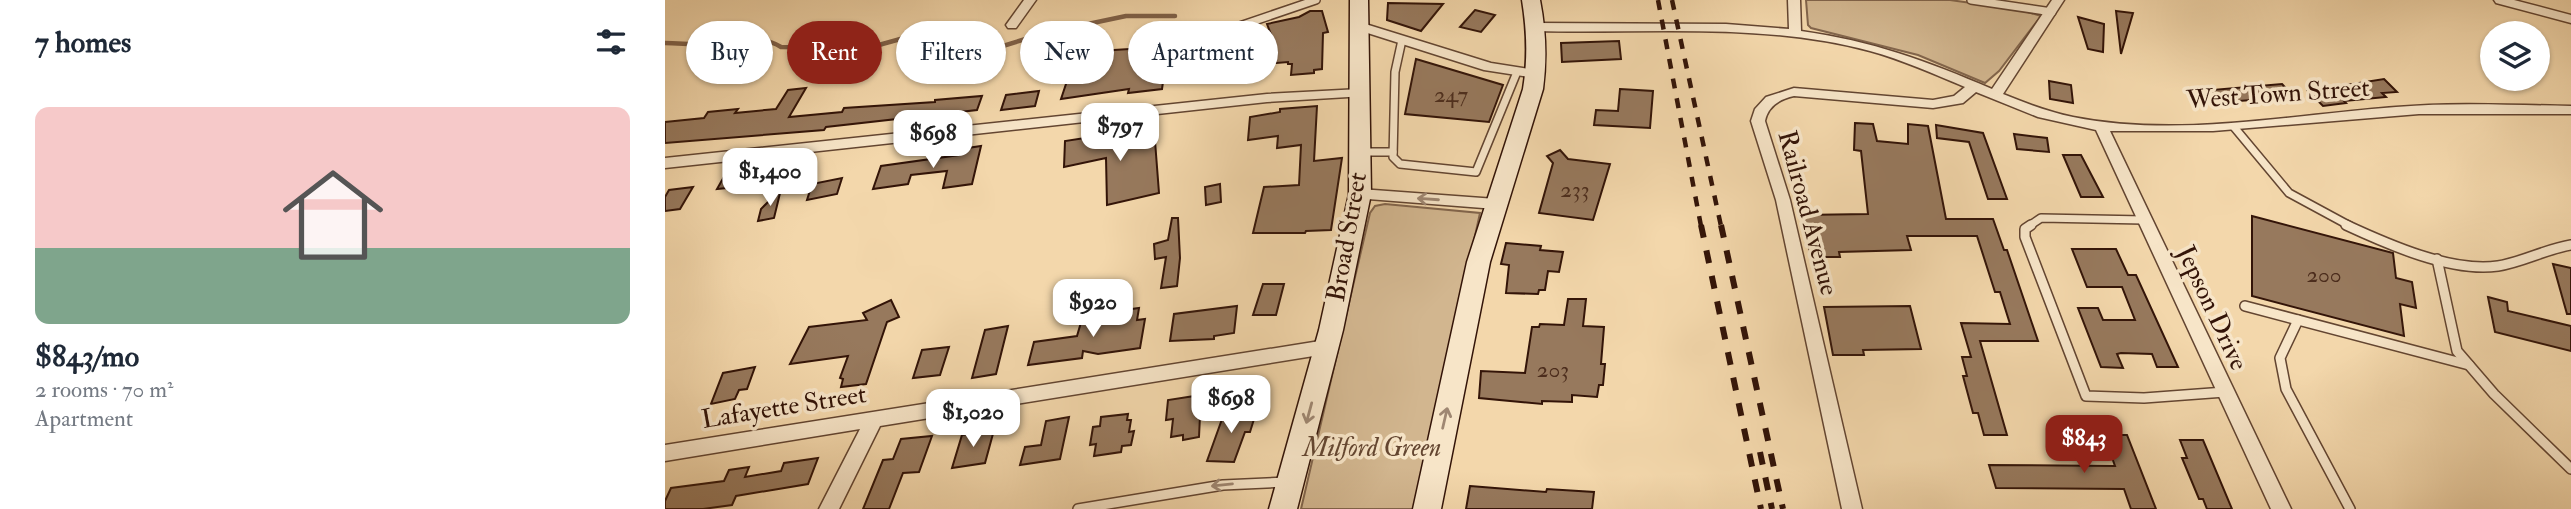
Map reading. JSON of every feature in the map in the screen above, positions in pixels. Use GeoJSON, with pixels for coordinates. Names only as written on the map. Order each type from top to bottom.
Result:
{"type":"FeatureCollection","features":[{"type":"Feature","properties":{"kind":"main road"},"geometry":{"type":"LineString","coordinates":[[1427,509],[1488,225],[1528,117],[1526,73],[1536,27],[1531,0]]}},
{"type":"Feature","properties":{"kind":"main road","name":"Broad Street"},"geometry":{"type":"LineString","coordinates":[[1283,509],[1326,348],[1360,194],[1360,93],[1355,10]]}},
{"type":"Feature","properties":{"kind":"street"},"geometry":{"type":"LineString","coordinates":[[1012,25],[1030,0]]}},
{"type":"Feature","properties":{"kind":"street"},"geometry":{"type":"LineString","coordinates":[[1794,0],[1795,33]]}},
{"type":"Feature","properties":{"kind":"street"},"geometry":{"type":"LineString","coordinates":[[2500,0],[2571,19]]}},
{"type":"Feature","properties":{"kind":"street"},"geometry":{"type":"LineString","coordinates":[[1995,95],[2055,6]]}},
{"type":"Feature","properties":{"kind":"street"},"geometry":{"type":"LineString","coordinates":[[1355,10],[1402,40],[1526,73]]}},
{"type":"Feature","properties":{"kind":"street","name":"West Town Street"},"geometry":{"type":"LineString","coordinates":[[1536,27],[1625,30],[1715,27],[1795,33],[1894,54],[2043,116],[2101,126],[2169,129],[2234,127],[2420,110],[2571,110]]}},
{"type":"Feature","properties":{"kind":"street","name":"Railroad Avenue"},"geometry":{"type":"LineString","coordinates":[[1852,509],[1783,200],[1758,114],[1772,100],[1794,92],[1933,104],[1958,100],[1975,86]]}},
{"type":"Feature","properties":{"kind":"street"},"geometry":{"type":"LineString","coordinates":[[665,163],[1267,98],[1360,93]]}},
{"type":"Feature","properties":{"kind":"street","name":"Jepson Drive"},"geometry":{"type":"LineString","coordinates":[[2101,126],[2281,509]]}},
{"type":"Feature","properties":{"kind":"street"},"geometry":{"type":"LineString","coordinates":[[1360,194],[1496,204]]}},
{"type":"Feature","properties":{"kind":"street","name":"Lafayette Street"},"geometry":{"type":"LineString","coordinates":[[665,453],[1326,348]]}},
{"type":"Feature","properties":{"kind":"street"},"geometry":{"type":"LineString","coordinates":[[829,509],[874,419]]}},
{"type":"Feature","properties":{"kind":"lane"},"geometry":{"type":"LineString","coordinates":[[1254,21],[1316,0]]}},
{"type":"Feature","properties":{"kind":"lane"},"geometry":{"type":"LineString","coordinates":[[1971,0],[2055,6]]}},
{"type":"Feature","properties":{"kind":"lane"},"geometry":{"type":"LineString","coordinates":[[1402,40],[1395,72],[1393,152],[1393,157],[1400,164],[1476,172],[1526,73]]}},
{"type":"Feature","properties":{"kind":"lane"},"geometry":{"type":"LineString","coordinates":[[2234,127],[2288,192],[2333,219],[2437,259],[2488,268],[2508,264],[2545,250],[2571,245]]}},
{"type":"Feature","properties":{"kind":"lane"},"geometry":{"type":"LineString","coordinates":[[1360,152],[1393,152]]}},
{"type":"Feature","properties":{"kind":"lane"},"geometry":{"type":"LineString","coordinates":[[2144,220],[2041,218],[2025,229],[2025,237],[2085,396],[2144,398],[2225,392]]}},
{"type":"Feature","properties":{"kind":"lane"},"geometry":{"type":"LineString","coordinates":[[2437,259],[2457,351],[2571,469]]}},
{"type":"Feature","properties":{"kind":"lane"},"geometry":{"type":"LineString","coordinates":[[2245,306],[2469,365]]}},
{"type":"Feature","properties":{"kind":"lane"},"geometry":{"type":"LineString","coordinates":[[2298,320],[2280,358],[2286,389],[2350,509]]}},
{"type":"Feature","properties":{"kind":"lane"},"geometry":{"type":"LineString","coordinates":[[1085,508],[1223,485],[1290,482]]}},
{"type":"Feature","properties":{"kind":"green space"},"geometry":{"type":"Polygon","coordinates":[[[1806,0],[1950,0],[2021,10],[2041,16],[1999,71],[1985,83],[1918,55],[1811,28],[1808,25],[1806,0]]]}},
{"type":"Feature","properties":{"kind":"green space","name":"Milford Green"},"geometry":{"type":"Polygon","coordinates":[[[1385,204],[1480,213],[1415,509],[1301,509],[1370,213],[1375,206],[1385,204]]]}},
{"type":"Feature","properties":{"kind":"building"},"geometry":{"type":"Polygon","coordinates":[[[1388,3],[1443,4],[1421,31],[1387,20],[1388,3]]]}},
{"type":"Feature","properties":{"kind":"building"},"geometry":{"type":"Polygon","coordinates":[[[1475,10],[1495,15],[1481,32],[1460,27],[1475,10]]]}},
{"type":"Feature","properties":{"kind":"building"},"geometry":{"type":"Polygon","coordinates":[[[1310,11],[1322,11],[1328,32],[1323,33],[1322,69],[1314,70],[1314,73],[1291,75],[1292,64],[1278,63],[1278,22],[1299,17],[1310,11]]]}},
{"type":"Feature","properties":{"kind":"building"},"geometry":{"type":"Polygon","coordinates":[[[2116,11],[2133,13],[2121,54],[2116,11]]]}},
{"type":"Feature","properties":{"kind":"building"},"geometry":{"type":"Polygon","coordinates":[[[2078,17],[2104,24],[2103,52],[2088,49],[2078,17]]]}},
{"type":"Feature","properties":{"kind":"building"},"geometry":{"type":"Polygon","coordinates":[[[1619,41],[1621,59],[1562,62],[1561,43],[1619,41]]]}},
{"type":"Feature","properties":{"kind":"building"},"geometry":{"type":"Polygon","coordinates":[[[1128,49],[1128,84],[1163,84],[1162,89],[1128,93],[1129,89],[1061,99],[1066,84],[1114,84],[1114,50],[1128,49]]]}},
{"type":"Feature","properties":{"kind":"building"},"geometry":{"type":"Polygon","coordinates":[[[1416,59],[1503,85],[1489,122],[1405,114],[1416,59]]]}},
{"type":"Feature","properties":{"kind":"building"},"geometry":{"type":"Polygon","coordinates":[[[2384,79],[2397,92],[2382,93],[2386,97],[2323,106],[2308,91],[2384,79]]]}},
{"type":"Feature","properties":{"kind":"building"},"geometry":{"type":"Polygon","coordinates":[[[2049,81],[2071,85],[2073,103],[2050,99],[2049,81]]]}},
{"type":"Feature","properties":{"kind":"building"},"geometry":{"type":"Polygon","coordinates":[[[2282,84],[2294,97],[2210,103],[2200,91],[2282,84]]]}},
{"type":"Feature","properties":{"kind":"building"},"geometry":{"type":"Polygon","coordinates":[[[806,88],[789,117],[842,112],[844,108],[982,96],[977,110],[826,127],[824,130],[665,143],[665,122],[704,118],[708,112],[738,109],[735,113],[776,109],[788,90],[806,88]]]}},
{"type":"Feature","properties":{"kind":"building"},"geometry":{"type":"Polygon","coordinates":[[[1620,89],[1653,91],[1650,128],[1594,125],[1596,110],[1618,111],[1620,89]]]}},
{"type":"Feature","properties":{"kind":"building"},"geometry":{"type":"Polygon","coordinates":[[[1039,91],[1035,106],[1001,110],[1006,95],[1039,91]]]}},
{"type":"Feature","properties":{"kind":"building"},"geometry":{"type":"Polygon","coordinates":[[[1317,106],[1314,161],[1342,158],[1331,230],[1253,233],[1264,187],[1299,185],[1301,145],[1277,148],[1278,136],[1248,140],[1250,117],[1280,112],[1280,109],[1317,106]]]}},
{"type":"Feature","properties":{"kind":"building"},"geometry":{"type":"Polygon","coordinates":[[[1855,123],[1873,124],[1877,141],[1908,144],[1908,124],[1928,126],[1946,219],[1993,219],[2004,250],[2007,250],[2038,341],[1980,341],[2007,435],[1984,435],[1978,413],[1973,413],[1963,376],[1967,376],[1962,357],[1971,357],[1961,323],[2010,324],[2000,292],[1995,292],[1977,236],[1907,236],[1911,250],[1839,252],[1840,257],[1811,257],[1802,215],[1868,214],[1861,151],[1854,150],[1855,123]]]}},
{"type":"Feature","properties":{"kind":"building"},"geometry":{"type":"Polygon","coordinates":[[[1936,125],[1983,133],[2007,199],[1988,199],[1969,142],[1937,138],[1936,125]]]}},
{"type":"Feature","properties":{"kind":"building"},"geometry":{"type":"Polygon","coordinates":[[[1154,128],[1159,193],[1107,205],[1106,158],[1064,167],[1065,141],[1111,134],[1111,137],[1154,128]]]}},
{"type":"Feature","properties":{"kind":"building"},"geometry":{"type":"Polygon","coordinates":[[[2014,134],[2047,138],[2049,152],[2017,149],[2014,134]]]}},
{"type":"Feature","properties":{"kind":"building"},"geometry":{"type":"Polygon","coordinates":[[[981,146],[972,184],[943,188],[947,171],[911,175],[908,184],[873,189],[881,166],[959,155],[961,149],[981,146]]]}},
{"type":"Feature","properties":{"kind":"building"},"geometry":{"type":"Polygon","coordinates":[[[1560,150],[1568,159],[1610,164],[1593,220],[1539,213],[1553,163],[1547,156],[1560,150]]]}},
{"type":"Feature","properties":{"kind":"building"},"geometry":{"type":"Polygon","coordinates":[[[2063,155],[2081,155],[2103,197],[2081,197],[2063,155]]]}},
{"type":"Feature","properties":{"kind":"building"},"geometry":{"type":"Polygon","coordinates":[[[809,169],[801,183],[773,186],[781,171],[809,169]]]}},
{"type":"Feature","properties":{"kind":"building"},"geometry":{"type":"Polygon","coordinates":[[[754,172],[746,186],[717,189],[725,175],[754,172]]]}},
{"type":"Feature","properties":{"kind":"building"},"geometry":{"type":"Polygon","coordinates":[[[842,178],[837,194],[807,200],[812,184],[842,178]]]}},
{"type":"Feature","properties":{"kind":"building"},"geometry":{"type":"Polygon","coordinates":[[[1220,184],[1221,202],[1206,205],[1205,187],[1220,184]]]}},
{"type":"Feature","properties":{"kind":"building"},"geometry":{"type":"Polygon","coordinates":[[[693,187],[680,209],[665,211],[665,197],[669,190],[693,187]]]}},
{"type":"Feature","properties":{"kind":"building"},"geometry":{"type":"Polygon","coordinates":[[[781,189],[774,218],[758,221],[761,209],[781,189]]]}},
{"type":"Feature","properties":{"kind":"building"},"geometry":{"type":"Polygon","coordinates":[[[2252,216],[2393,253],[2396,278],[2412,282],[2416,308],[2400,304],[2404,336],[2252,296],[2252,216]]]}},
{"type":"Feature","properties":{"kind":"building"},"geometry":{"type":"Polygon","coordinates":[[[1172,218],[1178,218],[1180,258],[1177,286],[1161,288],[1166,257],[1155,259],[1154,244],[1168,240],[1172,218]]]}},
{"type":"Feature","properties":{"kind":"building"},"geometry":{"type":"Polygon","coordinates":[[[1506,243],[1541,246],[1540,250],[1563,252],[1559,272],[1548,271],[1545,290],[1539,290],[1538,294],[1506,293],[1509,265],[1501,264],[1506,243]]]}},
{"type":"Feature","properties":{"kind":"building"},"geometry":{"type":"Polygon","coordinates":[[[2072,249],[2116,249],[2128,275],[2136,275],[2178,367],[2157,367],[2152,354],[2121,353],[2117,354],[2123,368],[2101,367],[2078,308],[2098,308],[2103,320],[2135,320],[2122,287],[2087,287],[2072,249]]]}},
{"type":"Feature","properties":{"kind":"building"},"geometry":{"type":"Polygon","coordinates":[[[2553,264],[2571,268],[2571,314],[2567,314],[2553,264]]]}},
{"type":"Feature","properties":{"kind":"building"},"geometry":{"type":"Polygon","coordinates":[[[1263,284],[1284,284],[1276,315],[1253,315],[1263,284]]]}},
{"type":"Feature","properties":{"kind":"building"},"geometry":{"type":"Polygon","coordinates":[[[2488,297],[2507,302],[2508,311],[2571,326],[2571,351],[2495,332],[2488,297]]]}},
{"type":"Feature","properties":{"kind":"building"},"geometry":{"type":"Polygon","coordinates":[[[1568,299],[1586,299],[1583,326],[1604,327],[1601,364],[1605,364],[1603,385],[1599,385],[1597,397],[1572,395],[1572,402],[1542,401],[1542,404],[1479,398],[1481,371],[1525,373],[1532,327],[1539,327],[1540,324],[1564,325],[1568,299]]]}},
{"type":"Feature","properties":{"kind":"building"},"geometry":{"type":"Polygon","coordinates":[[[891,300],[899,317],[887,322],[866,384],[841,387],[843,379],[840,378],[848,356],[790,364],[809,327],[867,320],[863,313],[891,300]]]}},
{"type":"Feature","properties":{"kind":"building"},"geometry":{"type":"Polygon","coordinates":[[[1237,306],[1234,333],[1214,336],[1214,339],[1170,341],[1174,314],[1237,306]]]}},
{"type":"Feature","properties":{"kind":"building"},"geometry":{"type":"Polygon","coordinates":[[[1910,306],[1921,349],[1863,350],[1864,355],[1833,355],[1824,307],[1910,306]]]}},
{"type":"Feature","properties":{"kind":"building"},"geometry":{"type":"Polygon","coordinates":[[[1139,308],[1137,320],[1145,319],[1140,348],[1098,354],[1083,351],[1082,358],[1028,365],[1034,342],[1077,336],[1082,319],[1112,316],[1118,311],[1139,308]]]}},
{"type":"Feature","properties":{"kind":"building"},"geometry":{"type":"Polygon","coordinates":[[[1008,326],[996,374],[972,378],[985,330],[1008,326]]]}},
{"type":"Feature","properties":{"kind":"building"},"geometry":{"type":"Polygon","coordinates":[[[949,347],[940,375],[913,378],[922,350],[949,347]]]}},
{"type":"Feature","properties":{"kind":"building"},"geometry":{"type":"Polygon","coordinates":[[[755,367],[747,389],[739,390],[735,399],[711,404],[723,373],[755,367]]]}},
{"type":"Feature","properties":{"kind":"building"},"geometry":{"type":"Polygon","coordinates":[[[1201,395],[1199,437],[1183,440],[1183,435],[1171,437],[1173,419],[1166,420],[1168,400],[1201,395]]]}},
{"type":"Feature","properties":{"kind":"building"},"geometry":{"type":"Polygon","coordinates":[[[1226,408],[1252,409],[1249,418],[1254,419],[1250,432],[1245,432],[1234,462],[1207,461],[1226,408]]]}},
{"type":"Feature","properties":{"kind":"building"},"geometry":{"type":"Polygon","coordinates":[[[1128,414],[1127,420],[1131,420],[1129,432],[1134,431],[1131,445],[1122,446],[1121,452],[1094,456],[1096,444],[1090,445],[1093,427],[1100,426],[1101,417],[1128,414]]]}},
{"type":"Feature","properties":{"kind":"building"},"geometry":{"type":"Polygon","coordinates":[[[1069,417],[1060,459],[1020,465],[1025,447],[1041,445],[1046,421],[1069,417]]]}},
{"type":"Feature","properties":{"kind":"building"},"geometry":{"type":"Polygon","coordinates":[[[994,430],[985,463],[952,468],[962,435],[994,430]]]}},
{"type":"Feature","properties":{"kind":"building"},"geometry":{"type":"Polygon","coordinates":[[[2104,435],[2127,435],[2156,509],[2131,509],[2124,489],[1996,488],[1989,465],[2115,466],[2104,435]]]}},
{"type":"Feature","properties":{"kind":"building"},"geometry":{"type":"Polygon","coordinates":[[[932,436],[919,472],[903,473],[889,509],[863,509],[883,460],[893,459],[901,439],[932,436]]]}},
{"type":"Feature","properties":{"kind":"building"},"geometry":{"type":"Polygon","coordinates":[[[2180,440],[2203,440],[2232,509],[2207,509],[2203,499],[2199,499],[2182,458],[2187,458],[2180,440]]]}},
{"type":"Feature","properties":{"kind":"building"},"geometry":{"type":"Polygon","coordinates":[[[818,458],[808,484],[736,496],[732,505],[703,509],[665,509],[665,501],[671,488],[724,481],[729,470],[749,467],[745,477],[781,471],[784,463],[818,458]]]}},
{"type":"Feature","properties":{"kind":"building"},"geometry":{"type":"Polygon","coordinates":[[[1470,486],[1546,492],[1547,489],[1594,492],[1592,509],[1466,509],[1470,486]]]}},
{"type":"Feature","properties":{"kind":"waterway"},"geometry":{"type":"LineString","coordinates":[[665,43],[704,44],[755,39],[781,47],[868,48],[904,38],[924,50],[967,57],[1045,33],[1126,16],[1175,16]]}},
{"type":"Feature","properties":{"kind":"railway"},"geometry":{"type":"LineString","coordinates":[[1658,0],[1701,226]]}},
{"type":"Feature","properties":{"kind":"railway"},"geometry":{"type":"LineString","coordinates":[[1672,0],[1721,226]]}},
{"type":"Feature","properties":{"kind":"railway"},"geometry":{"type":"LineString","coordinates":[[1701,225],[1761,509]]}},
{"type":"Feature","properties":{"kind":"railway"},"geometry":{"type":"LineString","coordinates":[[1721,225],[1783,509]]}},
{"type":"Feature","properties":{"kind":"railway"},"geometry":{"type":"LineString","coordinates":[[1760,452],[1772,509]]}}]}
